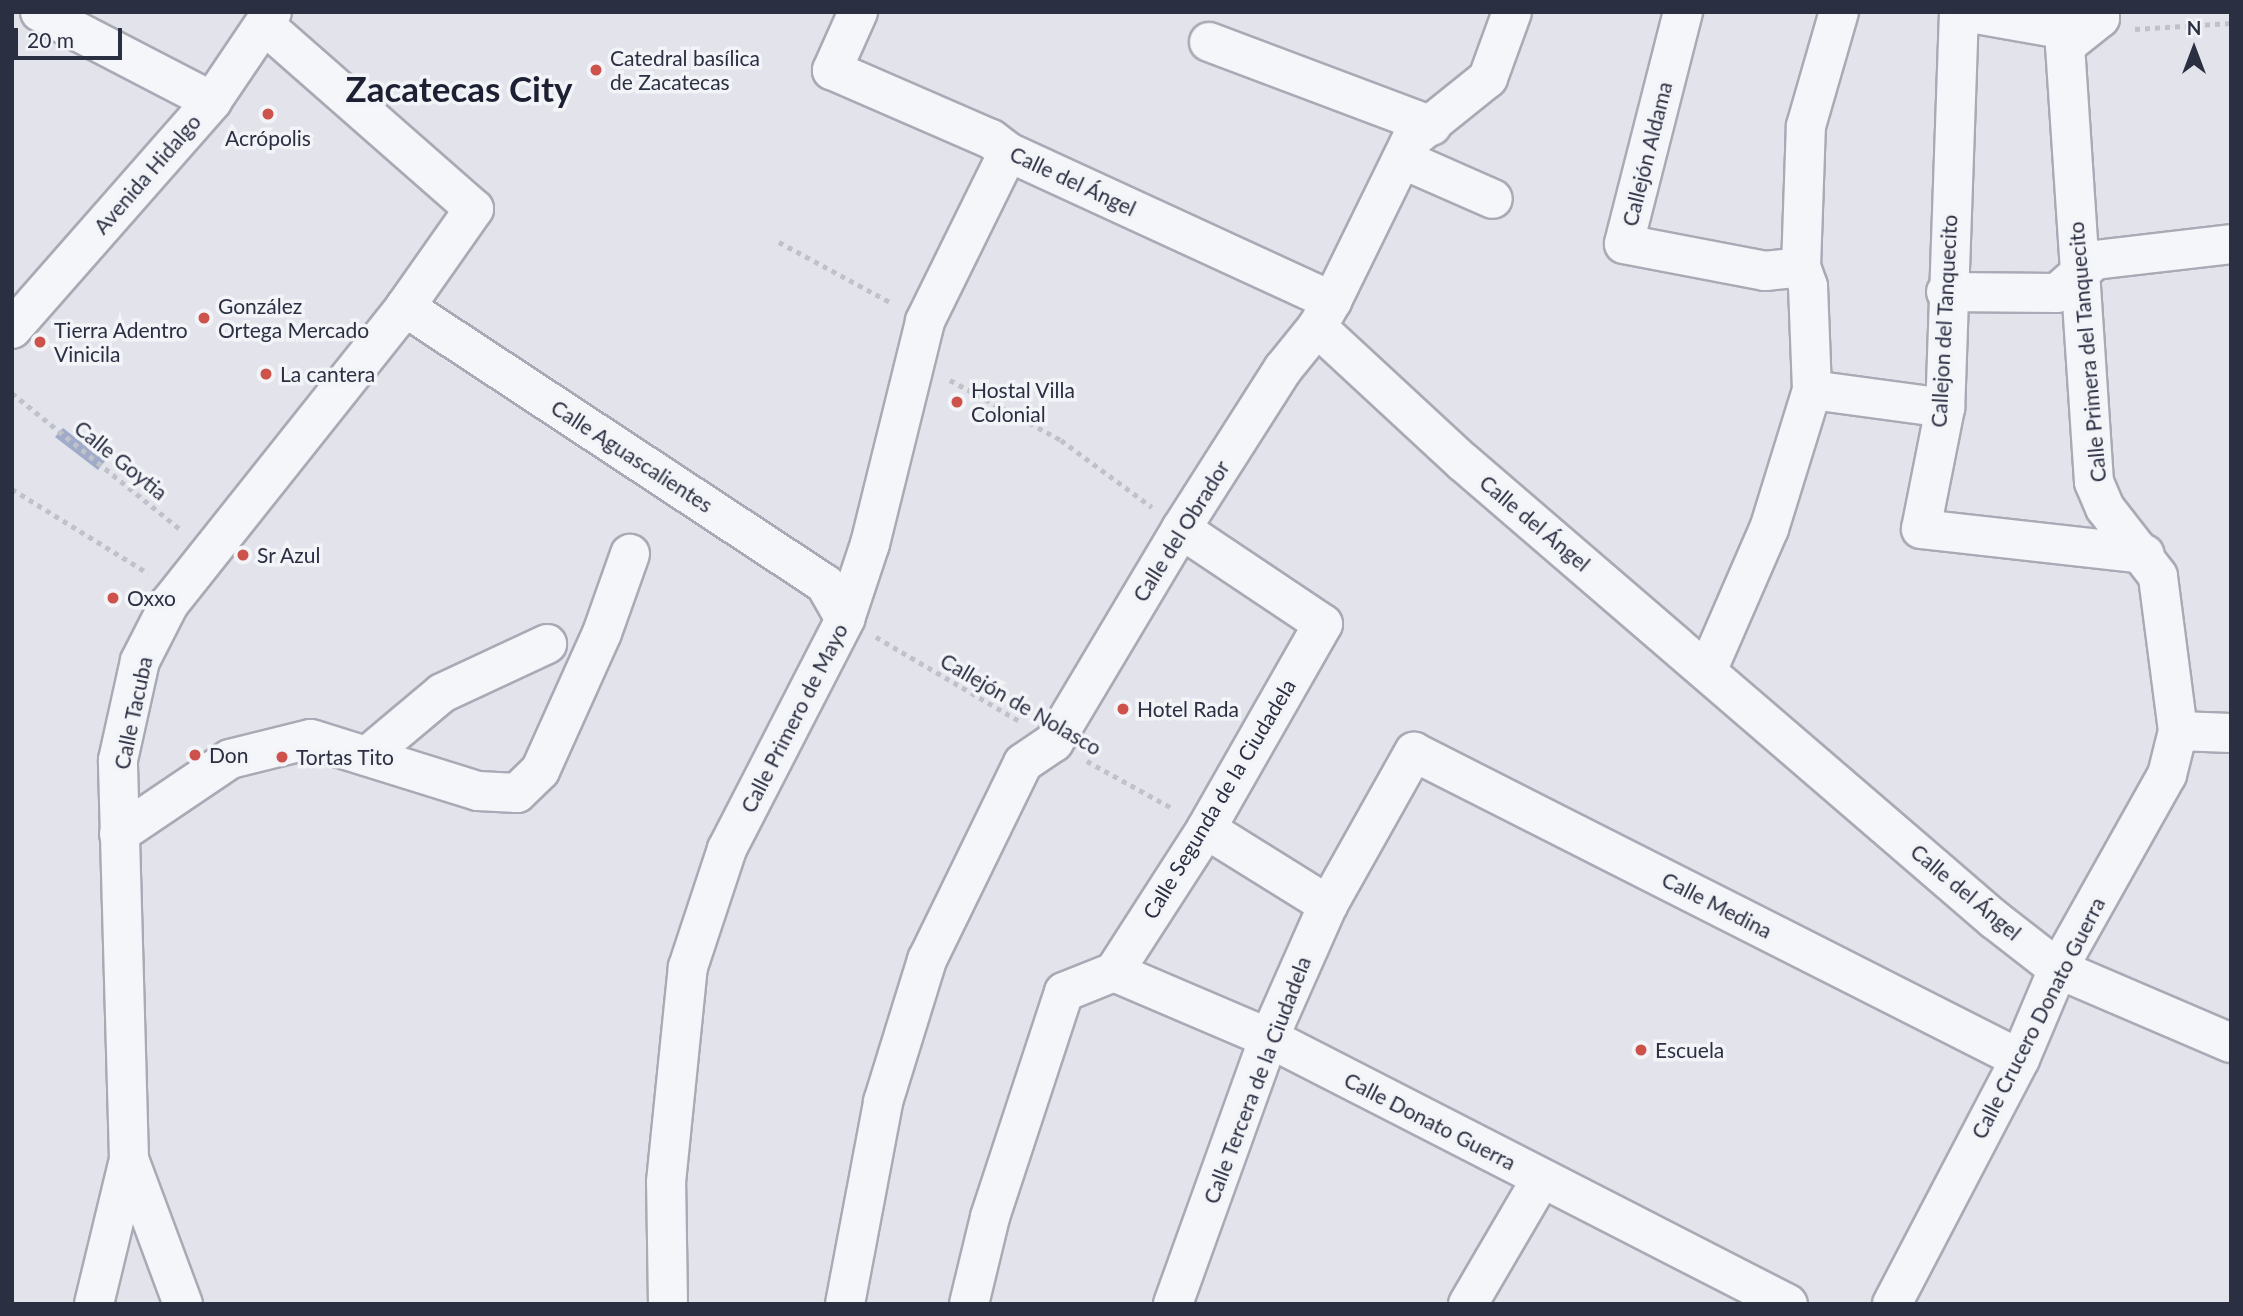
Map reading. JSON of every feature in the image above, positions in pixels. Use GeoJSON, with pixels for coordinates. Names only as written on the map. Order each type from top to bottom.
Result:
{"type":"FeatureCollection","features":[{"type":"Feature","properties":{"kind":"street"},"geometry":{"type":"LineString","coordinates":[[40,12],[212,101]]}},
{"type":"Feature","properties":{"kind":"street","name":"Calle del Ángel"},"geometry":{"type":"LineString","coordinates":[[858,12],[832,70],[991,139],[1008,152],[1325,314],[1463,462],[2058,969],[2231,1043]]}},
{"type":"Feature","properties":{"kind":"street","name":"Calle del Obrador"},"geometry":{"type":"LineString","coordinates":[[1054,741],[1181,529],[1283,369],[1325,314],[1411,140],[1488,78],[1512,12]]}},
{"type":"Feature","properties":{"kind":"street","name":"Callejón Aldama"},"geometry":{"type":"LineString","coordinates":[[1683,12],[1624,244],[1765,271],[1801,267]]}},
{"type":"Feature","properties":{"kind":"street"},"geometry":{"type":"LineString","coordinates":[[1708,669],[1769,529],[1812,390],[1808,286],[1801,267],[1806,125],[1839,12]]}},
{"type":"Feature","properties":{"kind":"street","name":"Callejon del Tanquecito"},"geometry":{"type":"LineString","coordinates":[[1959,12],[1946,292],[1945,408],[1921,529],[2145,554]]}},
{"type":"Feature","properties":{"kind":"street"},"geometry":{"type":"LineString","coordinates":[[1965,12],[2089,22]]}},
{"type":"Feature","properties":{"kind":"street","name":"Avenida Hidalgo"},"geometry":{"type":"LineString","coordinates":[[12,329],[212,101],[269,19]]}},
{"type":"Feature","properties":{"kind":"street","name":"Calle Tacuba"},"geometry":{"type":"LineString","coordinates":[[129,1159],[118,760],[140,661],[179,592],[405,307],[474,209],[269,19]]}},
{"type":"Feature","properties":{"kind":"street","name":"Calle Primera del Tanquecito"},"geometry":{"type":"LineString","coordinates":[[2089,22],[2065,46],[2094,482],[2105,508],[2145,554],[2158,576],[2178,731]]}},
{"type":"Feature","properties":{"kind":"street"},"geometry":{"type":"LineString","coordinates":[[1209,42],[1432,125]]}},
{"type":"Feature","properties":{"kind":"street","name":"Calle Primero de Mayo"},"geometry":{"type":"LineString","coordinates":[[668,1304],[666,1182],[688,967],[727,849],[845,619],[870,544],[925,321],[1008,152]]}},
{"type":"Feature","properties":{"kind":"street"},"geometry":{"type":"LineString","coordinates":[[1402,159],[1493,199]]}},
{"type":"Feature","properties":{"kind":"street"},"geometry":{"type":"LineString","coordinates":[[1946,292],[2057,293],[2095,260],[2231,244]]}},
{"type":"Feature","properties":{"kind":"street","name":"Calle Aguascalientes"},"geometry":{"type":"LineString","coordinates":[[405,307],[825,584],[845,619]]}},
{"type":"Feature","properties":{"kind":"street"},"geometry":{"type":"LineString","coordinates":[[1812,390],[1945,408]]}},
{"type":"Feature","properties":{"kind":"street","name":"Calle Segunda de la Ciudadela"},"geometry":{"type":"LineString","coordinates":[[1114,972],[1194,821],[1323,624],[1181,529]]}},
{"type":"Feature","properties":{"kind":"street"},"geometry":{"type":"LineString","coordinates":[[119,834],[230,759],[311,738],[478,792],[517,793],[540,771],[602,633],[630,554]]}},
{"type":"Feature","properties":{"kind":"street"},"geometry":{"type":"LineString","coordinates":[[367,756],[442,693],[547,644]]}},
{"type":"Feature","properties":{"kind":"street"},"geometry":{"type":"LineString","coordinates":[[2178,731],[2231,733]]}},
{"type":"Feature","properties":{"kind":"street","name":"Calle Crucero Donato Guerra"},"geometry":{"type":"LineString","coordinates":[[1892,1304],[2020,1059],[2058,969],[2167,775],[2178,731]]}},
{"type":"Feature","properties":{"kind":"street"},"geometry":{"type":"LineString","coordinates":[[845,1304],[883,1102],[927,960],[1023,763],[1054,741]]}},
{"type":"Feature","properties":{"kind":"street","name":"Calle Tercera de la Ciudadela"},"geometry":{"type":"LineString","coordinates":[[1173,1304],[1269,1038],[1328,905],[1414,752]]}},
{"type":"Feature","properties":{"kind":"street","name":"Calle Medina"},"geometry":{"type":"LineString","coordinates":[[1414,752],[2020,1059]]}},
{"type":"Feature","properties":{"kind":"street"},"geometry":{"type":"LineString","coordinates":[[1194,821],[1328,905]]}},
{"type":"Feature","properties":{"kind":"street"},"geometry":{"type":"LineString","coordinates":[[969,1304],[998,1192],[1064,992],[1114,972]]}},
{"type":"Feature","properties":{"kind":"street","name":"Calle Donato Guerra"},"geometry":{"type":"LineString","coordinates":[[1114,972],[1269,1038],[1541,1179],[1734,1293],[1788,1304]]}},
{"type":"Feature","properties":{"kind":"street"},"geometry":{"type":"LineString","coordinates":[[93,1304],[129,1159]]}},
{"type":"Feature","properties":{"kind":"street"},"geometry":{"type":"LineString","coordinates":[[129,1159],[183,1304]]}},
{"type":"Feature","properties":{"kind":"street"},"geometry":{"type":"LineString","coordinates":[[1468,1304],[1541,1179]]}},
{"type":"Feature","properties":{"kind":"path"},"geometry":{"type":"LineString","coordinates":[[2089,22],[2231,23]]}},
{"type":"Feature","properties":{"kind":"path"},"geometry":{"type":"LineString","coordinates":[[779,242],[925,321]]}},
{"type":"Feature","properties":{"kind":"path"},"geometry":{"type":"LineString","coordinates":[[915,361],[1060,440],[1181,529]]}},
{"type":"Feature","properties":{"kind":"path","name":"Calle Goytia"},"geometry":{"type":"LineString","coordinates":[[12,393],[209,552]]}},
{"type":"Feature","properties":{"kind":"path"},"geometry":{"type":"LineString","coordinates":[[12,489],[179,592]]}},
{"type":"Feature","properties":{"kind":"path","name":"Callejón de Nolasco"},"geometry":{"type":"LineString","coordinates":[[845,619],[1194,821]]}},
{"type":"Feature","properties":{"kind":"water"},"geometry":{"type":"Polygon","coordinates":[[[63,428],[105,461],[98,470],[55,437],[63,428]]]}},
{"type":"Feature","properties":{"kind":"place","name":"Catedral basílica de Zacatecas"},"geometry":{"type":"Point","coordinates":[596,70]}},
{"type":"Feature","properties":{"kind":"place","name":"Acrópolis"},"geometry":{"type":"Point","coordinates":[268,114]}},
{"type":"Feature","properties":{"kind":"place","name":"González Ortega Mercado"},"geometry":{"type":"Point","coordinates":[204,318]}},
{"type":"Feature","properties":{"kind":"place","name":"Tierra Adentro Vinicila"},"geometry":{"type":"Point","coordinates":[40,342]}},
{"type":"Feature","properties":{"kind":"place","name":"La cantera"},"geometry":{"type":"Point","coordinates":[266,374]}},
{"type":"Feature","properties":{"kind":"place","name":"Hostal Villa Colonial"},"geometry":{"type":"Point","coordinates":[957,402]}},
{"type":"Feature","properties":{"kind":"place","name":"Sr Azul"},"geometry":{"type":"Point","coordinates":[243,555]}},
{"type":"Feature","properties":{"kind":"place","name":"Oxxo"},"geometry":{"type":"Point","coordinates":[113,598]}},
{"type":"Feature","properties":{"kind":"place","name":"Hotel Rada"},"geometry":{"type":"Point","coordinates":[1123,709]}},
{"type":"Feature","properties":{"kind":"place","name":"Don"},"geometry":{"type":"Point","coordinates":[195,755]}},
{"type":"Feature","properties":{"kind":"place","name":"Tortas Tito"},"geometry":{"type":"Point","coordinates":[282,757]}},
{"type":"Feature","properties":{"kind":"place","name":"Escuela"},"geometry":{"type":"Point","coordinates":[1641,1050]}},
{"type":"Feature","properties":{"kind":"district","name":"Zacatecas City"},"geometry":{"type":"Point","coordinates":[459,88]}}]}
